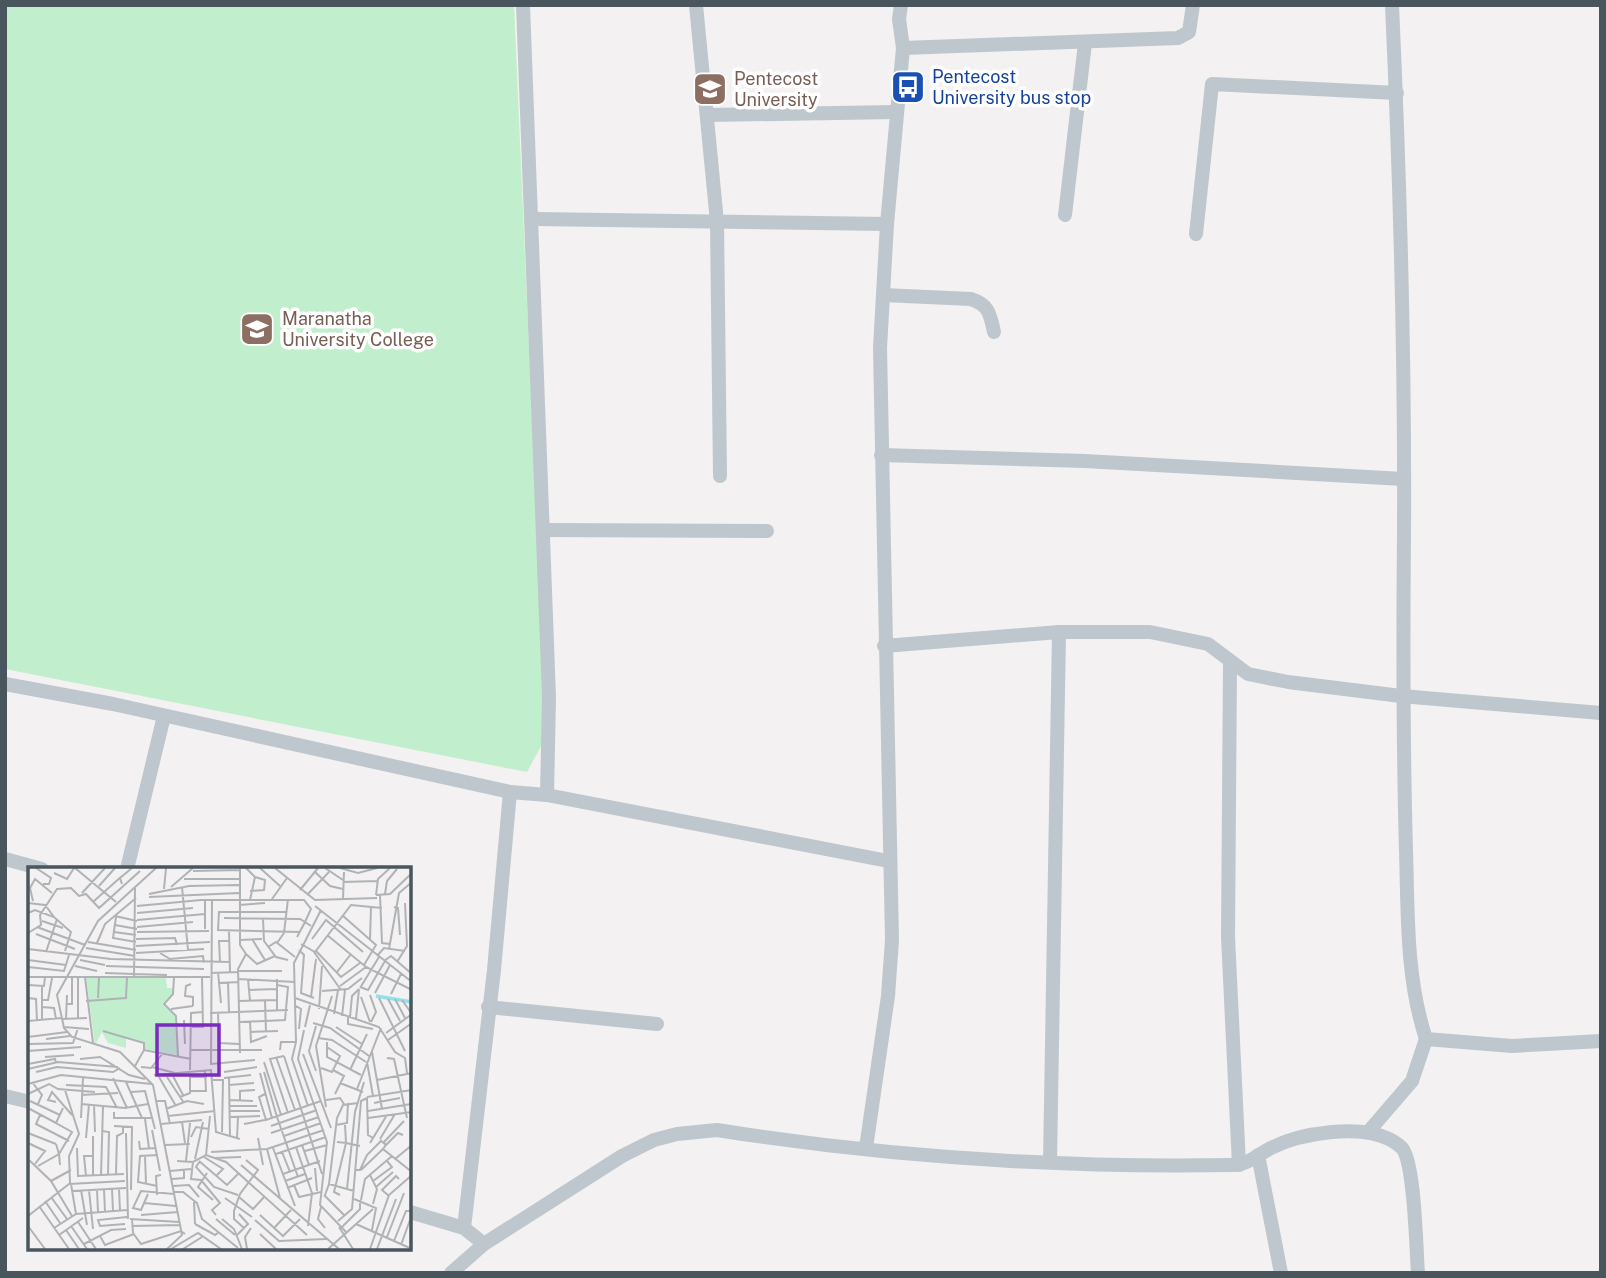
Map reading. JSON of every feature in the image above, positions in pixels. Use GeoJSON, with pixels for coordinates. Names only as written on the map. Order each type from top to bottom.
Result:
{"type":"FeatureCollection","features":[{"type":"Feature","properties":{"kind":"street"},"geometry":{"type":"LineString","coordinates":[[523,5],[534,219],[549,709],[547,795]]}},
{"type":"Feature","properties":{"kind":"street"},"geometry":{"type":"LineString","coordinates":[[696,5],[717,222],[720,476]]}},
{"type":"Feature","properties":{"kind":"street"},"geometry":{"type":"LineString","coordinates":[[866,1148],[889,985],[892,940],[888,861],[881,455],[883,295],[903,48],[899,19],[901,5]]}},
{"type":"Feature","properties":{"kind":"street"},"geometry":{"type":"LineString","coordinates":[[903,48],[1178,38],[1189,32],[1193,5]]}},
{"type":"Feature","properties":{"kind":"street"},"geometry":{"type":"LineString","coordinates":[[1369,1131],[1412,1081],[1426,1039],[1410,981],[1401,696],[1403,479],[1397,93],[1392,5]]}},
{"type":"Feature","properties":{"kind":"street"},"geometry":{"type":"LineString","coordinates":[[1065,215],[1085,43]]}},
{"type":"Feature","properties":{"kind":"street"},"geometry":{"type":"LineString","coordinates":[[1196,234],[1212,85],[1397,93]]}},
{"type":"Feature","properties":{"kind":"street"},"geometry":{"type":"LineString","coordinates":[[708,115],[896,112]]}},
{"type":"Feature","properties":{"kind":"street"},"geometry":{"type":"LineString","coordinates":[[534,219],[887,224]]}},
{"type":"Feature","properties":{"kind":"street"},"geometry":{"type":"LineString","coordinates":[[883,295],[971,299],[984,303],[989,309],[994,332]]}},
{"type":"Feature","properties":{"kind":"street"},"geometry":{"type":"LineString","coordinates":[[881,455],[1085,461],[1403,479]]}},
{"type":"Feature","properties":{"kind":"street"},"geometry":{"type":"LineString","coordinates":[[543,530],[767,531]]}},
{"type":"Feature","properties":{"kind":"street"},"geometry":{"type":"LineString","coordinates":[[884,646],[1059,632],[1150,632],[1208,644],[1248,674],[1288,682],[1401,696],[1601,713]]}},
{"type":"Feature","properties":{"kind":"street"},"geometry":{"type":"LineString","coordinates":[[1051,1162],[1059,632]]}},
{"type":"Feature","properties":{"kind":"street"},"geometry":{"type":"LineString","coordinates":[[1230,663],[1228,937],[1239,1165]]}},
{"type":"Feature","properties":{"kind":"street"},"geometry":{"type":"LineString","coordinates":[[5,684],[510,792],[547,795],[888,861]]}},
{"type":"Feature","properties":{"kind":"street"},"geometry":{"type":"LineString","coordinates":[[127,867],[164,716]]}},
{"type":"Feature","properties":{"kind":"street"},"geometry":{"type":"LineString","coordinates":[[464,1228],[494,970],[510,792]]}},
{"type":"Feature","properties":{"kind":"street"},"geometry":{"type":"LineString","coordinates":[[5,859],[35,867]]}},
{"type":"Feature","properties":{"kind":"street"},"geometry":{"type":"LineString","coordinates":[[488,1007],[657,1024]]}},
{"type":"Feature","properties":{"kind":"street"},"geometry":{"type":"LineString","coordinates":[[1426,1039],[1512,1046],[1601,1041]]}},
{"type":"Feature","properties":{"kind":"street"},"geometry":{"type":"LineString","coordinates":[[5,1096],[28,1102]]}},
{"type":"Feature","properties":{"kind":"street"},"geometry":{"type":"LineString","coordinates":[[451,1273],[484,1244],[622,1156],[677,1134],[717,1130],[961,1159],[1239,1165],[1308,1135],[1369,1131],[1390,1139],[1403,1149],[1409,1166],[1418,1273]]}},
{"type":"Feature","properties":{"kind":"street"},"geometry":{"type":"LineString","coordinates":[[1258,1155],[1281,1273]]}},
{"type":"Feature","properties":{"kind":"street"},"geometry":{"type":"LineString","coordinates":[[411,1212],[464,1228],[484,1244]]}},
{"type":"Feature","properties":{"kind":"green space","name":"Maranatha University College"},"geometry":{"type":"Polygon","coordinates":[[[5,5],[514,5],[546,737],[527,772],[5,669],[5,5]]]}},
{"type":"Feature","properties":{"kind":"place","name":"Pentecost University bus stop"},"geometry":{"type":"Point","coordinates":[908,87]}},
{"type":"Feature","properties":{"kind":"place","name":"Pentecost University"},"geometry":{"type":"Point","coordinates":[710,89]}},
{"type":"Feature","properties":{"kind":"place","name":"Maranatha University College"},"geometry":{"type":"Point","coordinates":[257,329]}}]}
